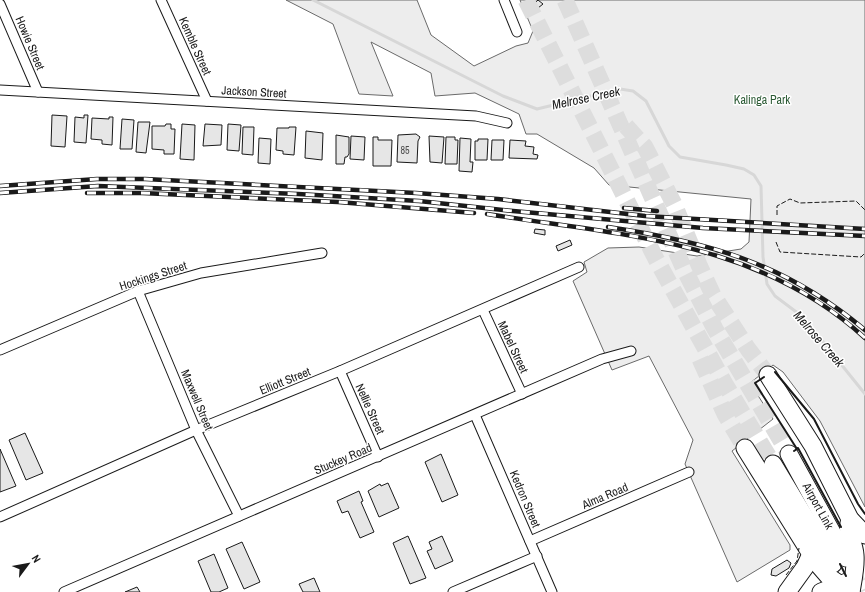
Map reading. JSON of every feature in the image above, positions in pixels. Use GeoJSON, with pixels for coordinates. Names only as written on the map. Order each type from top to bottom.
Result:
{"type":"FeatureCollection","features":[{"type":"Feature","properties":{"kind":"highway"},"geometry":{"type":"LineString","coordinates":[[768,375],[810,441],[850,519],[865,535]]}},
{"type":"Feature","properties":{"kind":"highway"},"geometry":{"type":"LineString","coordinates":[[745,448],[810,554],[824,573],[852,586]]}},
{"type":"Feature","properties":{"kind":"highway","name":"Airport Link"},"geometry":{"type":"LineString","coordinates":[[773,464],[839,561],[789,454]]}},
{"type":"Feature","properties":{"kind":"highway"},"geometry":{"type":"LineString","coordinates":[[850,519],[847,529],[855,553],[852,586]]}},
{"type":"Feature","properties":{"kind":"highway"},"geometry":{"type":"LineString","coordinates":[[787,592],[805,567],[810,554]]}},
{"type":"Feature","properties":{"kind":"highway"},"geometry":{"type":"LineString","coordinates":[[821,592],[852,586]]}},
{"type":"Feature","properties":{"kind":"street","name":"Kemble Street"},"geometry":{"type":"LineString","coordinates":[[161,0],[207,101]]}},
{"type":"Feature","properties":{"kind":"street"},"geometry":{"type":"LineString","coordinates":[[504,0],[518,32]]}},
{"type":"Feature","properties":{"kind":"street","name":"Howie Street"},"geometry":{"type":"LineString","coordinates":[[0,4],[38,92]]}},
{"type":"Feature","properties":{"kind":"street","name":"Jackson Street"},"geometry":{"type":"LineString","coordinates":[[0,90],[476,116],[506,124]]}},
{"type":"Feature","properties":{"kind":"street","name":"Hockings Street"},"geometry":{"type":"LineString","coordinates":[[0,350],[138,291],[201,273],[322,253]]}},
{"type":"Feature","properties":{"kind":"street","name":"Elliott Street"},"geometry":{"type":"LineString","coordinates":[[0,517],[196,430],[340,371],[579,267]]}},
{"type":"Feature","properties":{"kind":"street","name":"Maxwell Street"},"geometry":{"type":"LineString","coordinates":[[138,291],[196,430],[239,516]]}},
{"type":"Feature","properties":{"kind":"street","name":"Mabel Street"},"geometry":{"type":"LineString","coordinates":[[483,310],[522,394]]}},
{"type":"Feature","properties":{"kind":"street","name":"Stuckey Road"},"geometry":{"type":"LineString","coordinates":[[64,592],[602,359],[631,351]]}},
{"type":"Feature","properties":{"kind":"street","name":"Nellie Street"},"geometry":{"type":"LineString","coordinates":[[340,371],[378,457]]}},
{"type":"Feature","properties":{"kind":"street","name":"Kedron Street"},"geometry":{"type":"LineString","coordinates":[[475,415],[552,592]]}},
{"type":"Feature","properties":{"kind":"street","name":"Alma Road"},"geometry":{"type":"LineString","coordinates":[[530,541],[689,472]]}},
{"type":"Feature","properties":{"kind":"street"},"geometry":{"type":"LineString","coordinates":[[453,592],[537,556]]}},
{"type":"Feature","properties":{"kind":"shaded area","name":"Kalinga Park"},"geometry":{"type":"Polygon","coordinates":[[[286,0],[417,0],[431,35],[474,66],[516,46],[528,43],[533,31],[520,0],[865,0],[865,507],[820,421],[783,372],[773,365],[750,383],[773,419],[732,451],[790,545],[790,550],[737,582],[685,464],[693,440],[649,356],[612,370],[573,281],[587,272],[584,262],[608,248],[639,247],[697,256],[741,249],[749,242],[751,199],[609,185],[594,168],[537,134],[526,134],[519,114],[475,93],[435,96],[431,73],[371,42],[393,96],[359,94],[333,24],[286,0]]]}},
{"type":"Feature","properties":{"kind":"building"},"geometry":{"type":"Polygon","coordinates":[[[538,0],[543,4],[538,8],[534,4],[538,0]]]}},
{"type":"Feature","properties":{"kind":"building"},"geometry":{"type":"Polygon","coordinates":[[[52,115],[67,116],[65,147],[51,146],[52,115]]]}},
{"type":"Feature","properties":{"kind":"building"},"geometry":{"type":"Polygon","coordinates":[[[84,115],[88,115],[86,143],[74,142],[75,117],[84,118],[84,115]]]}},
{"type":"Feature","properties":{"kind":"building"},"geometry":{"type":"Polygon","coordinates":[[[109,117],[113,117],[112,145],[102,144],[102,140],[91,139],[92,118],[109,119],[109,117]]]}},
{"type":"Feature","properties":{"kind":"building"},"geometry":{"type":"Polygon","coordinates":[[[122,119],[134,120],[132,149],[120,149],[122,119]]]}},
{"type":"Feature","properties":{"kind":"building"},"geometry":{"type":"Polygon","coordinates":[[[138,122],[150,122],[146,153],[136,152],[138,122]]]}},
{"type":"Feature","properties":{"kind":"building"},"geometry":{"type":"Polygon","coordinates":[[[166,124],[171,124],[171,129],[175,129],[174,154],[164,154],[164,150],[152,149],[152,126],[165,126],[166,124]]]}},
{"type":"Feature","properties":{"kind":"building"},"geometry":{"type":"Polygon","coordinates":[[[182,124],[195,125],[194,160],[180,159],[182,124]]]}},
{"type":"Feature","properties":{"kind":"building"},"geometry":{"type":"Polygon","coordinates":[[[205,124],[222,125],[221,145],[203,146],[205,124]]]}},
{"type":"Feature","properties":{"kind":"building"},"geometry":{"type":"Polygon","coordinates":[[[228,124],[241,125],[239,151],[227,150],[228,124]]]}},
{"type":"Feature","properties":{"kind":"building"},"geometry":{"type":"Polygon","coordinates":[[[243,127],[254,127],[253,155],[242,154],[243,127]]]}},
{"type":"Feature","properties":{"kind":"building"},"geometry":{"type":"Polygon","coordinates":[[[296,127],[294,155],[283,154],[283,151],[276,150],[277,128],[296,127]]]}},
{"type":"Feature","properties":{"kind":"building"},"geometry":{"type":"Polygon","coordinates":[[[306,131],[323,133],[322,160],[305,158],[306,131]]]}},
{"type":"Feature","properties":{"kind":"building"},"geometry":{"type":"Polygon","coordinates":[[[416,134],[420,137],[418,141],[417,163],[397,162],[398,135],[416,134]]]}},
{"type":"Feature","properties":{"kind":"building"},"geometry":{"type":"Polygon","coordinates":[[[336,135],[349,137],[349,154],[345,157],[344,164],[336,164],[336,135]]]}},
{"type":"Feature","properties":{"kind":"building"},"geometry":{"type":"Polygon","coordinates":[[[351,136],[365,137],[364,160],[350,159],[351,136]]]}},
{"type":"Feature","properties":{"kind":"building"},"geometry":{"type":"Polygon","coordinates":[[[429,136],[444,137],[442,163],[430,162],[429,136]]]}},
{"type":"Feature","properties":{"kind":"building"},"geometry":{"type":"Polygon","coordinates":[[[373,137],[378,137],[378,140],[392,140],[391,166],[373,166],[373,137]]]}},
{"type":"Feature","properties":{"kind":"building"},"geometry":{"type":"Polygon","coordinates":[[[446,137],[455,137],[455,140],[458,140],[457,164],[445,164],[446,137]]]}},
{"type":"Feature","properties":{"kind":"building"},"geometry":{"type":"Polygon","coordinates":[[[259,138],[271,139],[270,164],[258,163],[259,138]]]}},
{"type":"Feature","properties":{"kind":"building"},"geometry":{"type":"Polygon","coordinates":[[[460,138],[471,139],[470,162],[473,162],[472,172],[459,171],[460,138]]]}},
{"type":"Feature","properties":{"kind":"building"},"geometry":{"type":"Polygon","coordinates":[[[478,139],[488,139],[487,160],[475,160],[475,141],[478,141],[478,139]]]}},
{"type":"Feature","properties":{"kind":"building"},"geometry":{"type":"Polygon","coordinates":[[[492,140],[504,140],[503,160],[491,160],[492,140]]]}},
{"type":"Feature","properties":{"kind":"building"},"geometry":{"type":"Polygon","coordinates":[[[510,140],[526,141],[525,146],[534,147],[533,154],[538,155],[537,159],[509,158],[510,140]]]}},
{"type":"Feature","properties":{"kind":"building"},"geometry":{"type":"Polygon","coordinates":[[[535,229],[545,230],[545,235],[534,233],[535,229]]]}},
{"type":"Feature","properties":{"kind":"building"},"geometry":{"type":"Polygon","coordinates":[[[570,240],[572,245],[558,251],[556,246],[570,240]]]}},
{"type":"Feature","properties":{"kind":"building"},"geometry":{"type":"Polygon","coordinates":[[[25,433],[43,473],[26,480],[9,440],[25,433]]]}},
{"type":"Feature","properties":{"kind":"building"},"geometry":{"type":"Polygon","coordinates":[[[0,449],[16,486],[0,492],[0,449]]]}},
{"type":"Feature","properties":{"kind":"building"},"geometry":{"type":"Polygon","coordinates":[[[441,454],[458,495],[442,502],[425,462],[441,454]]]}},
{"type":"Feature","properties":{"kind":"building"},"geometry":{"type":"Polygon","coordinates":[[[388,483],[399,508],[379,517],[368,491],[380,484],[381,486],[388,483]]]}},
{"type":"Feature","properties":{"kind":"building"},"geometry":{"type":"Polygon","coordinates":[[[359,491],[363,501],[361,502],[374,532],[360,538],[348,511],[342,513],[337,501],[359,491]]]}},
{"type":"Feature","properties":{"kind":"building"},"geometry":{"type":"Polygon","coordinates":[[[408,536],[426,578],[410,584],[393,543],[408,536]]]}},
{"type":"Feature","properties":{"kind":"building"},"geometry":{"type":"Polygon","coordinates":[[[442,536],[453,561],[435,569],[427,551],[432,549],[429,542],[442,536]]]}},
{"type":"Feature","properties":{"kind":"building"},"geometry":{"type":"Polygon","coordinates":[[[242,542],[260,582],[244,589],[226,549],[242,542]]]}},
{"type":"Feature","properties":{"kind":"building"},"geometry":{"type":"Polygon","coordinates":[[[214,554],[228,588],[219,592],[211,592],[198,561],[214,554]]]}},
{"type":"Feature","properties":{"kind":"building"},"geometry":{"type":"Polygon","coordinates":[[[787,560],[791,563],[789,568],[776,576],[771,575],[772,569],[787,560]]]}},
{"type":"Feature","properties":{"kind":"building"},"geometry":{"type":"Polygon","coordinates":[[[314,578],[320,592],[303,592],[299,584],[314,578]]]}},
{"type":"Feature","properties":{"kind":"building"},"geometry":{"type":"Polygon","coordinates":[[[137,587],[140,592],[125,592],[137,587]]]}},
{"type":"Feature","properties":{"kind":"waterway","name":"Melrose Creek"},"geometry":{"type":"LineString","coordinates":[[313,0],[503,96],[537,109],[620,89],[633,91],[646,101],[669,146],[680,157],[744,169],[754,175],[761,186],[763,257],[767,284],[775,296],[803,317],[865,394]]}},
{"type":"Feature","properties":{"kind":"tunnel"},"geometry":{"type":"LineString","coordinates":[[526,0],[656,259],[725,384],[773,464]]}},
{"type":"Feature","properties":{"kind":"tunnel"},"geometry":{"type":"LineString","coordinates":[[565,0],[684,269],[715,329],[789,454]]}},
{"type":"Feature","properties":{"kind":"tunnel"},"geometry":{"type":"LineString","coordinates":[[626,126],[645,147],[674,204],[713,295],[748,349],[768,375]]}},
{"type":"Feature","properties":{"kind":"tunnel"},"geometry":{"type":"LineString","coordinates":[[700,359],[725,414],[745,448]]}},
{"type":"Feature","properties":{"kind":"tunnel"},"geometry":{"type":"LineString","coordinates":[[850,568],[862,592]]}},
{"type":"Feature","properties":{"kind":"railway"},"geometry":{"type":"LineString","coordinates":[[0,186],[97,179],[145,179],[416,193],[498,199],[645,216],[865,229]]}},
{"type":"Feature","properties":{"kind":"railway"},"geometry":{"type":"LineString","coordinates":[[0,193],[98,186],[298,194],[419,201],[703,228],[865,236]]}},
{"type":"Feature","properties":{"kind":"railway"},"geometry":{"type":"LineString","coordinates":[[87,193],[142,193],[338,202],[474,213]]}},
{"type":"Feature","properties":{"kind":"railway"},"geometry":{"type":"LineString","coordinates":[[624,208],[657,211]]}},
{"type":"Feature","properties":{"kind":"railway"},"geometry":{"type":"LineString","coordinates":[[487,214],[638,237],[687,248],[734,262],[780,280],[824,305],[865,338]]}},
{"type":"Feature","properties":{"kind":"railway"},"geometry":{"type":"LineString","coordinates":[[608,227],[680,240],[744,259],[775,272],[805,288],[835,307],[865,330]]}},
{"type":"Feature","properties":{"kind":"fence"},"geometry":{"type":"LineString","coordinates":[[777,215],[777,206],[790,199],[800,203],[856,201],[865,210]]}},
{"type":"Feature","properties":{"kind":"fence"},"geometry":{"type":"LineString","coordinates":[[776,242],[780,252],[861,257],[865,253]]}},
{"type":"Feature","properties":{"kind":"fence"},"geometry":{"type":"LineString","coordinates":[[786,575],[797,561],[799,548]]}},
{"type":"Feature","properties":{"kind":"wall"},"geometry":{"type":"LineString","coordinates":[[775,372],[814,419],[858,504],[865,514]]}},
{"type":"Feature","properties":{"kind":"wall"},"geometry":{"type":"LineString","coordinates":[[764,377],[755,383],[797,449],[794,451]]}},
{"type":"Feature","properties":{"kind":"wall"},"geometry":{"type":"LineString","coordinates":[[798,448],[841,527]]}},
{"type":"Feature","properties":{"kind":"wall"},"geometry":{"type":"LineString","coordinates":[[840,564],[846,576]]}}]}
